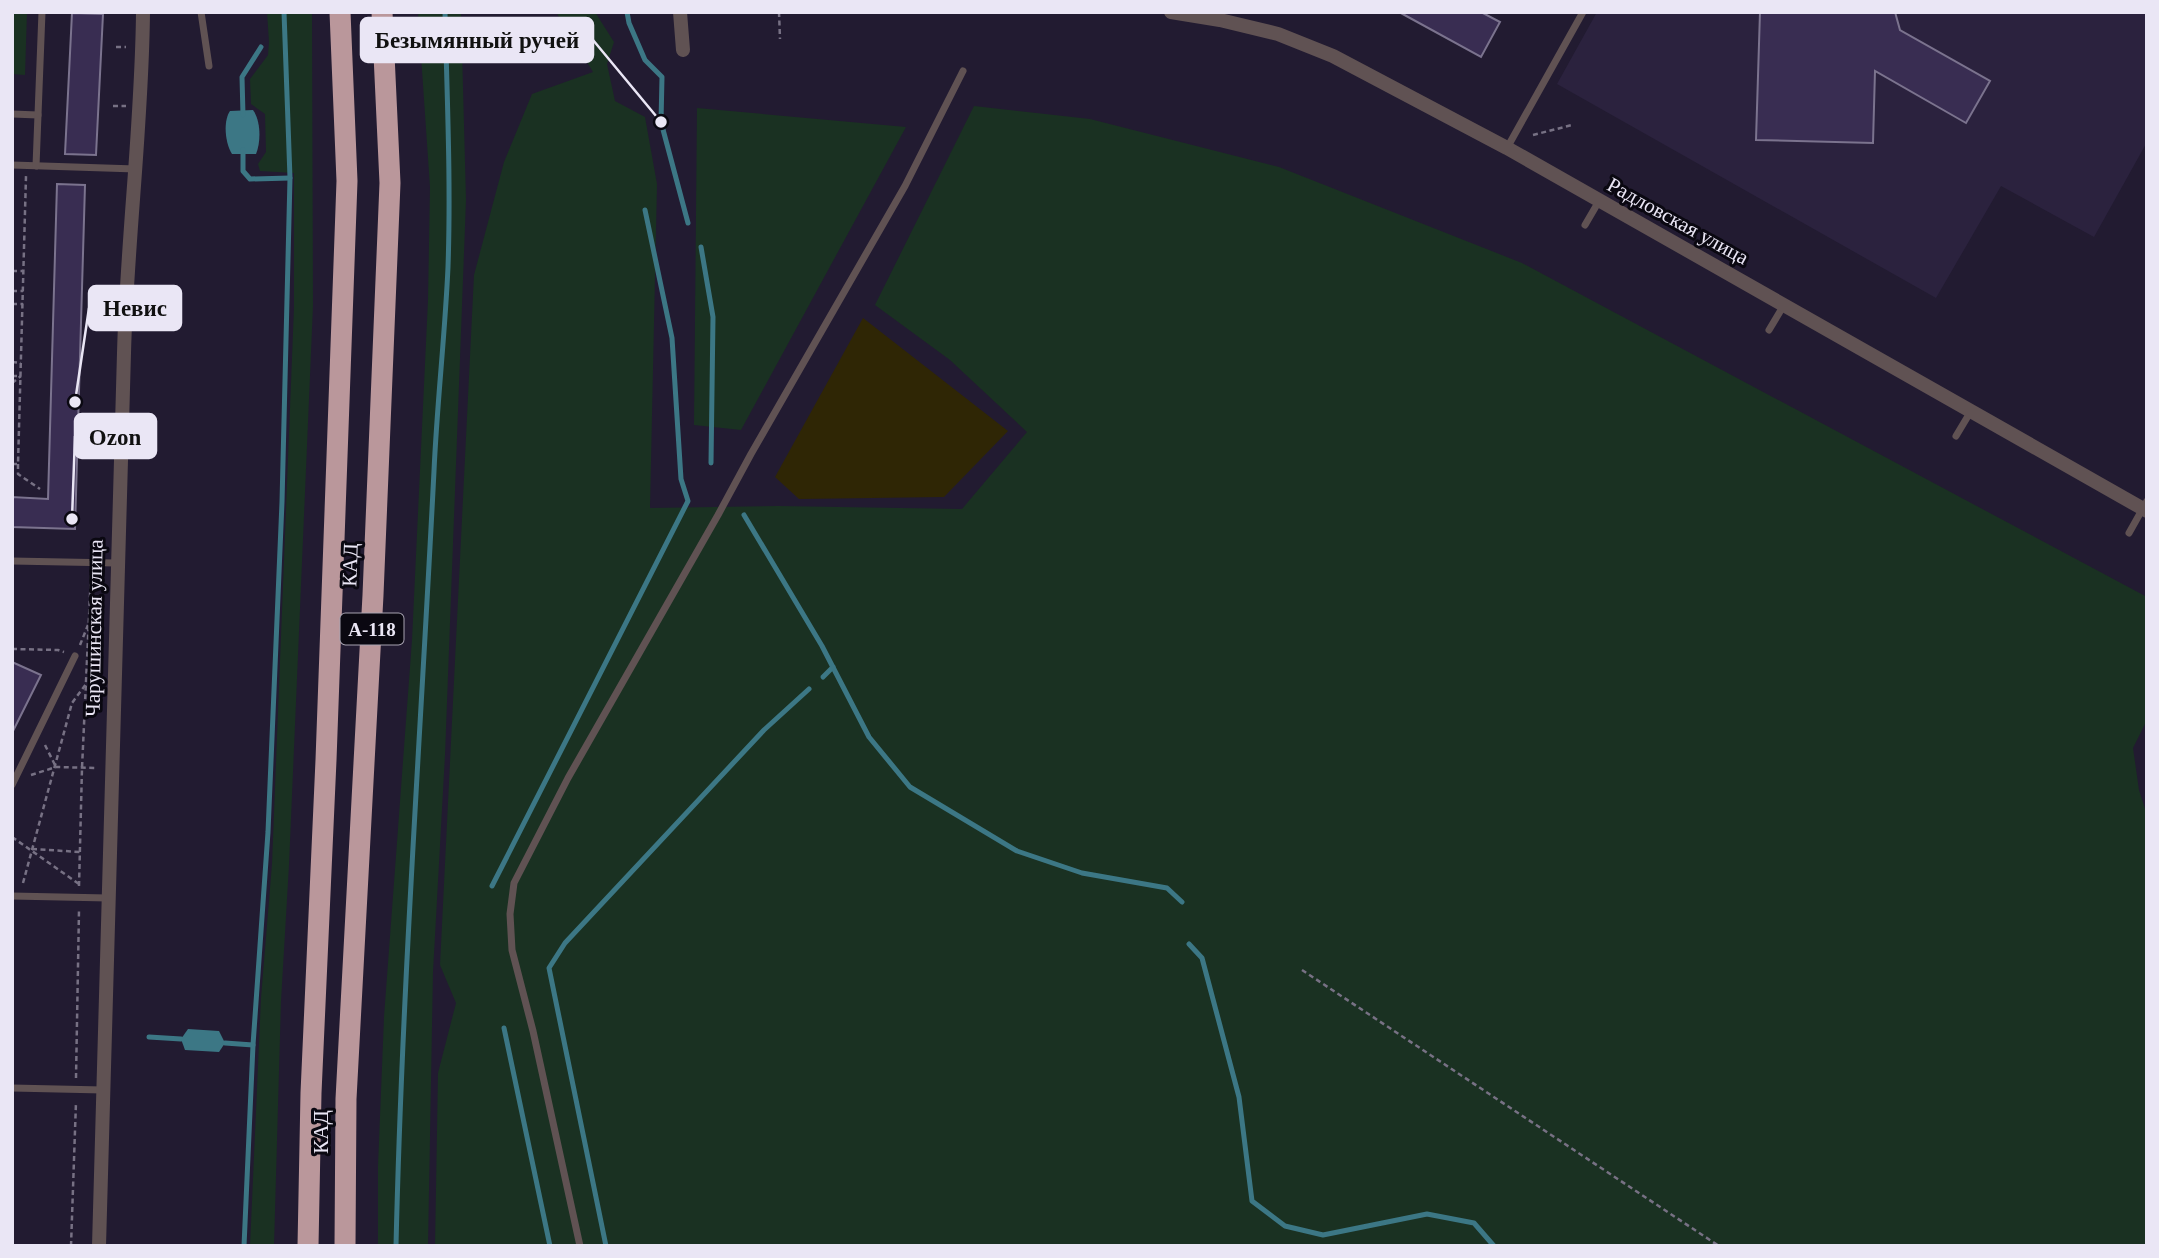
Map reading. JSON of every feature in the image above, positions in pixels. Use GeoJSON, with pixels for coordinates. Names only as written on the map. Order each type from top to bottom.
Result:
{"type":"FeatureCollection","features":[{"type":"Feature","properties":{"kind":"highway","name":"КАД"},"geometry":{"type":"LineString","coordinates":[[308,1246],[311,1093],[347,181],[340,12]]}},
{"type":"Feature","properties":{"kind":"highway","name":"КАД"},"geometry":{"type":"LineString","coordinates":[[345,1246],[346,1099],[373,595],[390,183],[382,12]]}},
{"type":"Feature","properties":{"kind":"street","name":"Чарушинская улица"},"geometry":{"type":"LineString","coordinates":[[99,1246],[116,563],[126,281],[136,169],[143,12]]}},
{"type":"Feature","properties":{"kind":"street"},"geometry":{"type":"LineString","coordinates":[[680,12],[682,50]]}},
{"type":"Feature","properties":{"kind":"street","name":"Радловская улица"},"geometry":{"type":"LineString","coordinates":[[1171,12],[1220,20],[1289,38],[1333,56],[1507,148],[2145,507]]}},
{"type":"Feature","properties":{"kind":"lane"},"geometry":{"type":"LineString","coordinates":[[36,166],[42,12]]}},
{"type":"Feature","properties":{"kind":"lane"},"geometry":{"type":"LineString","coordinates":[[201,12],[209,66]]}},
{"type":"Feature","properties":{"kind":"lane"},"geometry":{"type":"LineString","coordinates":[[1507,148],[1583,12]]}},
{"type":"Feature","properties":{"kind":"lane"},"geometry":{"type":"LineString","coordinates":[[580,1246],[533,1031],[512,950],[510,914],[514,883],[568,778],[905,186],[963,71]]}},
{"type":"Feature","properties":{"kind":"lane"},"geometry":{"type":"LineString","coordinates":[[12,114],[38,115]]}},
{"type":"Feature","properties":{"kind":"lane"},"geometry":{"type":"LineString","coordinates":[[12,165],[136,169]]}},
{"type":"Feature","properties":{"kind":"lane"},"geometry":{"type":"LineString","coordinates":[[1585,225],[1599,201]]}},
{"type":"Feature","properties":{"kind":"lane"},"geometry":{"type":"LineString","coordinates":[[1769,330],[1784,305]]}},
{"type":"Feature","properties":{"kind":"lane"},"geometry":{"type":"LineString","coordinates":[[1956,436],[1971,411]]}},
{"type":"Feature","properties":{"kind":"lane"},"geometry":{"type":"LineString","coordinates":[[2129,533],[2145,507]]}},
{"type":"Feature","properties":{"kind":"lane"},"geometry":{"type":"LineString","coordinates":[[12,561],[116,563]]}},
{"type":"Feature","properties":{"kind":"lane"},"geometry":{"type":"LineString","coordinates":[[13,783],[75,656]]}},
{"type":"Feature","properties":{"kind":"lane"},"geometry":{"type":"LineString","coordinates":[[16,897],[108,898]]}},
{"type":"Feature","properties":{"kind":"lane"},"geometry":{"type":"LineString","coordinates":[[12,1088],[104,1090]]}},
{"type":"Feature","properties":{"kind":"path"},"geometry":{"type":"LineString","coordinates":[[779,12],[780,39]]}},
{"type":"Feature","properties":{"kind":"path"},"geometry":{"type":"LineString","coordinates":[[1533,135],[1572,125]]}},
{"type":"Feature","properties":{"kind":"path"},"geometry":{"type":"LineString","coordinates":[[26,166],[18,474],[40,489]]}},
{"type":"Feature","properties":{"kind":"path"},"geometry":{"type":"LineString","coordinates":[[12,271],[23,271]]}},
{"type":"Feature","properties":{"kind":"path"},"geometry":{"type":"LineString","coordinates":[[12,291],[23,291]]}},
{"type":"Feature","properties":{"kind":"path"},"geometry":{"type":"LineString","coordinates":[[12,304],[23,304]]}},
{"type":"Feature","properties":{"kind":"path"},"geometry":{"type":"LineString","coordinates":[[12,362],[21,362]]}},
{"type":"Feature","properties":{"kind":"path"},"geometry":{"type":"LineString","coordinates":[[12,376],[21,376]]}},
{"type":"Feature","properties":{"kind":"path"},"geometry":{"type":"LineString","coordinates":[[12,383],[21,376]]}},
{"type":"Feature","properties":{"kind":"path"},"geometry":{"type":"LineString","coordinates":[[12,441],[19,441]]}},
{"type":"Feature","properties":{"kind":"path"},"geometry":{"type":"LineString","coordinates":[[12,464],[18,464]]}},
{"type":"Feature","properties":{"kind":"path"},"geometry":{"type":"LineString","coordinates":[[12,649],[58,650],[75,656],[90,621]]}},
{"type":"Feature","properties":{"kind":"path"},"geometry":{"type":"LineString","coordinates":[[16,897],[56,767],[72,703],[86,684]]}},
{"type":"Feature","properties":{"kind":"path"},"geometry":{"type":"LineString","coordinates":[[39,731],[56,767]]}},
{"type":"Feature","properties":{"kind":"path"},"geometry":{"type":"LineString","coordinates":[[13,783],[56,767],[82,768]]}},
{"type":"Feature","properties":{"kind":"path"},"geometry":{"type":"LineString","coordinates":[[12,837],[79,884]]}},
{"type":"Feature","properties":{"kind":"path"},"geometry":{"type":"LineString","coordinates":[[32,849],[80,852]]}},
{"type":"Feature","properties":{"kind":"path"},"geometry":{"type":"LineString","coordinates":[[1302,970],[1719,1246]]}},
{"type":"Feature","properties":{"kind":"shaded area"},"geometry":{"type":"Polygon","coordinates":[[[12,12],[27,12],[25,75],[12,74],[12,12]]]}},
{"type":"Feature","properties":{"kind":"shaded area"},"geometry":{"type":"Polygon","coordinates":[[[267,12],[312,12],[313,306],[281,1001],[274,1246],[250,1246],[261,998],[272,864],[294,307],[294,173],[260,171],[258,164],[266,152],[265,114],[251,104],[250,79],[268,55],[267,12]]]}},
{"type":"Feature","properties":{"kind":"shaded area"},"geometry":{"type":"Polygon","coordinates":[[[418,12],[461,12],[466,200],[445,755],[433,972],[428,1246],[378,1246],[384,1017],[412,640],[428,300],[430,187],[418,12]]]}},
{"type":"Feature","properties":{"kind":"shaded area"},"geometry":{"type":"Polygon","coordinates":[[[556,12],[595,12],[614,42],[607,64],[615,101],[645,117],[657,184],[650,508],[778,506],[962,509],[1027,432],[950,360],[875,305],[974,106],[1090,119],[1279,167],[1522,263],[2147,597],[2147,720],[2133,748],[2139,790],[2147,815],[2147,1246],[435,1246],[438,1073],[456,1003],[440,965],[474,275],[504,162],[532,94],[593,72],[556,12]]]}},
{"type":"Feature","properties":{"kind":"shaded area"},"geometry":{"type":"Polygon","coordinates":[[[1597,12],[2147,12],[2147,142],[2094,237],[2001,186],[1936,298],[1557,84],[1597,12]]]}},
{"type":"Feature","properties":{"kind":"shaded area"},"geometry":{"type":"Polygon","coordinates":[[[697,108],[906,127],[741,430],[694,425],[697,108]]]}},
{"type":"Feature","properties":{"kind":"shaded area"},"geometry":{"type":"Polygon","coordinates":[[[253,110],[258,120],[259,132],[256,154],[232,154],[226,132],[228,115],[230,111],[253,110]]]}},
{"type":"Feature","properties":{"kind":"shaded area"},"geometry":{"type":"Polygon","coordinates":[[[188,1029],[219,1031],[225,1043],[219,1052],[185,1050],[181,1039],[188,1029]]]}},
{"type":"Feature","properties":{"kind":"sand"},"geometry":{"type":"Polygon","coordinates":[[[863,318],[1008,431],[944,497],[799,499],[775,477],[863,318]]]}},
{"type":"Feature","properties":{"kind":"building"},"geometry":{"type":"Polygon","coordinates":[[[1399,12],[1481,12],[1500,22],[1481,57],[1399,12]]]}},
{"type":"Feature","properties":{"kind":"building"},"geometry":{"type":"Polygon","coordinates":[[[1760,12],[1895,12],[1900,30],[1990,81],[1966,123],[1875,71],[1873,143],[1756,140],[1760,12]]]}},
{"type":"Feature","properties":{"kind":"building"},"geometry":{"type":"Polygon","coordinates":[[[72,13],[103,14],[96,155],[65,154],[72,13]]]}},
{"type":"Feature","properties":{"kind":"building"},"geometry":{"type":"Polygon","coordinates":[[[57,184],[85,185],[75,529],[12,527],[12,497],[48,499],[57,184]]]}},
{"type":"Feature","properties":{"kind":"building"},"geometry":{"type":"Polygon","coordinates":[[[12,662],[41,675],[12,733],[12,662]]]}},
{"type":"Feature","properties":{"kind":"waterway"},"geometry":{"type":"LineString","coordinates":[[244,1246],[253,1045],[268,832],[282,502],[290,178],[284,12]]}},
{"type":"Feature","properties":{"kind":"waterway"},"geometry":{"type":"LineString","coordinates":[[396,1246],[412,858],[448,267],[449,171],[445,12]]}},
{"type":"Feature","properties":{"kind":"waterway"},"geometry":{"type":"LineString","coordinates":[[627,12],[645,60],[662,77],[661,122],[688,223]]}},
{"type":"Feature","properties":{"kind":"waterway"},"geometry":{"type":"LineString","coordinates":[[243,115],[242,77],[261,47]]}},
{"type":"Feature","properties":{"kind":"waterway"},"geometry":{"type":"LineString","coordinates":[[243,150],[243,171],[250,179],[290,178]]}},
{"type":"Feature","properties":{"kind":"waterway"},"geometry":{"type":"LineString","coordinates":[[492,886],[688,501],[681,479],[672,338],[645,210]]}},
{"type":"Feature","properties":{"kind":"waterway"},"geometry":{"type":"LineString","coordinates":[[701,247],[713,317],[711,463]]}},
{"type":"Feature","properties":{"kind":"waterway"},"geometry":{"type":"LineString","coordinates":[[744,515],[822,646],[869,737],[910,787],[1017,851],[1082,873],[1167,888],[1182,902]]}},
{"type":"Feature","properties":{"kind":"waterway"},"geometry":{"type":"LineString","coordinates":[[823,677],[833,667]]}},
{"type":"Feature","properties":{"kind":"waterway"},"geometry":{"type":"LineString","coordinates":[[606,1246],[549,968],[565,943],[764,730],[809,689]]}},
{"type":"Feature","properties":{"kind":"waterway"},"geometry":{"type":"LineString","coordinates":[[1189,944],[1202,958],[1239,1097],[1252,1201],[1285,1226],[1323,1235],[1427,1214],[1474,1223],[1494,1246]]}},
{"type":"Feature","properties":{"kind":"waterway"},"geometry":{"type":"LineString","coordinates":[[504,1028],[550,1246]]}},
{"type":"Feature","properties":{"kind":"waterway"},"geometry":{"type":"LineString","coordinates":[[149,1037],[181,1039]]}},
{"type":"Feature","properties":{"kind":"waterway"},"geometry":{"type":"LineString","coordinates":[[225,1043],[253,1045]]}},
{"type":"Feature","properties":{"kind":"place","name":"Безымянный ручей"},"geometry":{"type":"Point","coordinates":[661,122]}},
{"type":"Feature","properties":{"kind":"place","name":"Невис"},"geometry":{"type":"Point","coordinates":[75,402]}},
{"type":"Feature","properties":{"kind":"place","name":"Ozon"},"geometry":{"type":"Point","coordinates":[72,519]}}]}
